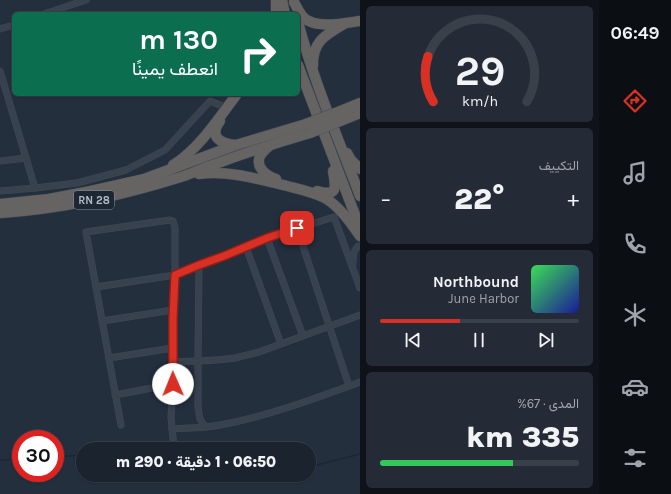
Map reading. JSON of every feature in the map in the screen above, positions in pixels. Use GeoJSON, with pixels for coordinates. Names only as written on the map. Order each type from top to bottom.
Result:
{"type":"FeatureCollection","features":[{"type":"Feature","properties":{"kind":"highway"},"geometry":{"type":"LineString","coordinates":[[276,0],[276,12]]}},
{"type":"Feature","properties":{"kind":"highway"},"geometry":{"type":"LineString","coordinates":[[282,0],[285,12]]}},
{"type":"Feature","properties":{"kind":"highway"},"geometry":{"type":"LineString","coordinates":[[294,1],[296,12]]}},
{"type":"Feature","properties":{"kind":"highway"},"geometry":{"type":"LineString","coordinates":[[294,1],[300,12]]}},
{"type":"Feature","properties":{"kind":"highway"},"geometry":{"type":"LineString","coordinates":[[300,13],[306,20],[317,24],[360,21]]}},
{"type":"Feature","properties":{"kind":"highway"},"geometry":{"type":"LineString","coordinates":[[313,74],[313,54],[320,40],[332,31],[347,23]]}},
{"type":"Feature","properties":{"kind":"highway"},"geometry":{"type":"LineString","coordinates":[[300,29],[313,74],[360,196]]}},
{"type":"Feature","properties":{"kind":"highway"},"geometry":{"type":"LineString","coordinates":[[300,70],[360,228]]}},
{"type":"Feature","properties":{"kind":"highway"},"geometry":{"type":"LineString","coordinates":[[300,77],[308,91]]}},
{"type":"Feature","properties":{"kind":"highway"},"geometry":{"type":"LineString","coordinates":[[159,174],[180,161],[207,132],[235,96]]}},
{"type":"Feature","properties":{"kind":"highway"},"geometry":{"type":"LineString","coordinates":[[236,145],[229,145],[218,139],[215,128],[238,96]]}},
{"type":"Feature","properties":{"kind":"highway"},"geometry":{"type":"LineString","coordinates":[[340,116],[360,103]]}},
{"type":"Feature","properties":{"kind":"highway","name":"RN 28"},"geometry":{"type":"LineString","coordinates":[[0,213],[90,201],[185,176],[270,145],[340,116],[360,113]]}},
{"type":"Feature","properties":{"kind":"highway"},"geometry":{"type":"LineString","coordinates":[[159,174],[236,145],[308,128]]}},
{"type":"Feature","properties":{"kind":"highway"},"geometry":{"type":"LineString","coordinates":[[337,136],[351,160],[360,169]]}},
{"type":"Feature","properties":{"kind":"highway"},"geometry":{"type":"LineString","coordinates":[[270,145],[263,152],[259,161],[259,165],[265,174],[270,178],[292,185],[328,194],[332,192],[335,186],[326,138]]}},
{"type":"Feature","properties":{"kind":"highway"},"geometry":{"type":"LineString","coordinates":[[185,176],[208,173],[235,175],[260,179],[313,193],[334,204],[343,213],[360,236]]}},
{"type":"Feature","properties":{"kind":"highway","name":"RN 28"},"geometry":{"type":"LineString","coordinates":[[0,204],[49,199],[144,179],[159,174]]}},
{"type":"Feature","properties":{"kind":"street"},"geometry":{"type":"LineString","coordinates":[[50,12],[86,0]]}},
{"type":"Feature","properties":{"kind":"street"},"geometry":{"type":"LineString","coordinates":[[0,29],[12,26]]}},
{"type":"Feature","properties":{"kind":"street"},"geometry":{"type":"LineString","coordinates":[[0,71],[35,188]]}},
{"type":"Feature","properties":{"kind":"street"},"geometry":{"type":"LineString","coordinates":[[0,191],[77,183],[126,170],[164,150],[210,101],[227,107]]}},
{"type":"Feature","properties":{"kind":"street"},"geometry":{"type":"LineString","coordinates":[[0,161],[26,158]]}},
{"type":"Feature","properties":{"kind":"street"},"geometry":{"type":"LineString","coordinates":[[96,287],[175,275],[267,238],[334,218],[360,288]]}},
{"type":"Feature","properties":{"kind":"street"},"geometry":{"type":"LineString","coordinates":[[121,425],[86,232],[170,220],[173,222],[175,227],[172,348],[173,384],[171,417],[173,442]]}},
{"type":"Feature","properties":{"kind":"street"},"geometry":{"type":"LineString","coordinates":[[297,228],[349,386]]}},
{"type":"Feature","properties":{"kind":"street"},"geometry":{"type":"LineString","coordinates":[[267,238],[302,336]]}},
{"type":"Feature","properties":{"kind":"street"},"geometry":{"type":"LineString","coordinates":[[353,267],[353,254],[356,248],[360,246]]}},
{"type":"Feature","properties":{"kind":"street"},"geometry":{"type":"LineString","coordinates":[[246,247],[281,344]]}},
{"type":"Feature","properties":{"kind":"street"},"geometry":{"type":"LineString","coordinates":[[199,265],[198,407],[200,419],[205,427]]}},
{"type":"Feature","properties":{"kind":"street"},"geometry":{"type":"LineString","coordinates":[[102,321],[173,310]]}},
{"type":"Feature","properties":{"kind":"street"},"geometry":{"type":"LineString","coordinates":[[172,362],[234,358],[260,352],[360,316]]}},
{"type":"Feature","properties":{"kind":"street"},"geometry":{"type":"LineString","coordinates":[[109,358],[172,348]]}},
{"type":"Feature","properties":{"kind":"street"},"geometry":{"type":"LineString","coordinates":[[172,430],[219,426],[258,417],[360,382]]}},
{"type":"Feature","properties":{"kind":"street"},"geometry":{"type":"LineString","coordinates":[[115,395],[173,384]]}},
{"type":"Feature","properties":{"kind":"waterway"},"geometry":{"type":"LineString","coordinates":[[316,465],[360,454]]}},
{"type":"Feature","properties":{"kind":"waterway"},"geometry":{"type":"LineString","coordinates":[[64,456],[76,456]]}},
{"type":"Feature","properties":{"kind":"waterway"},"geometry":{"type":"LineString","coordinates":[[0,460],[12,459]]}},
{"type":"Feature","properties":{"kind":"route"},"geometry":{"type":"LineString","coordinates":[[173,384],[173,297],[175,275],[267,238],[297,228]]}}]}
